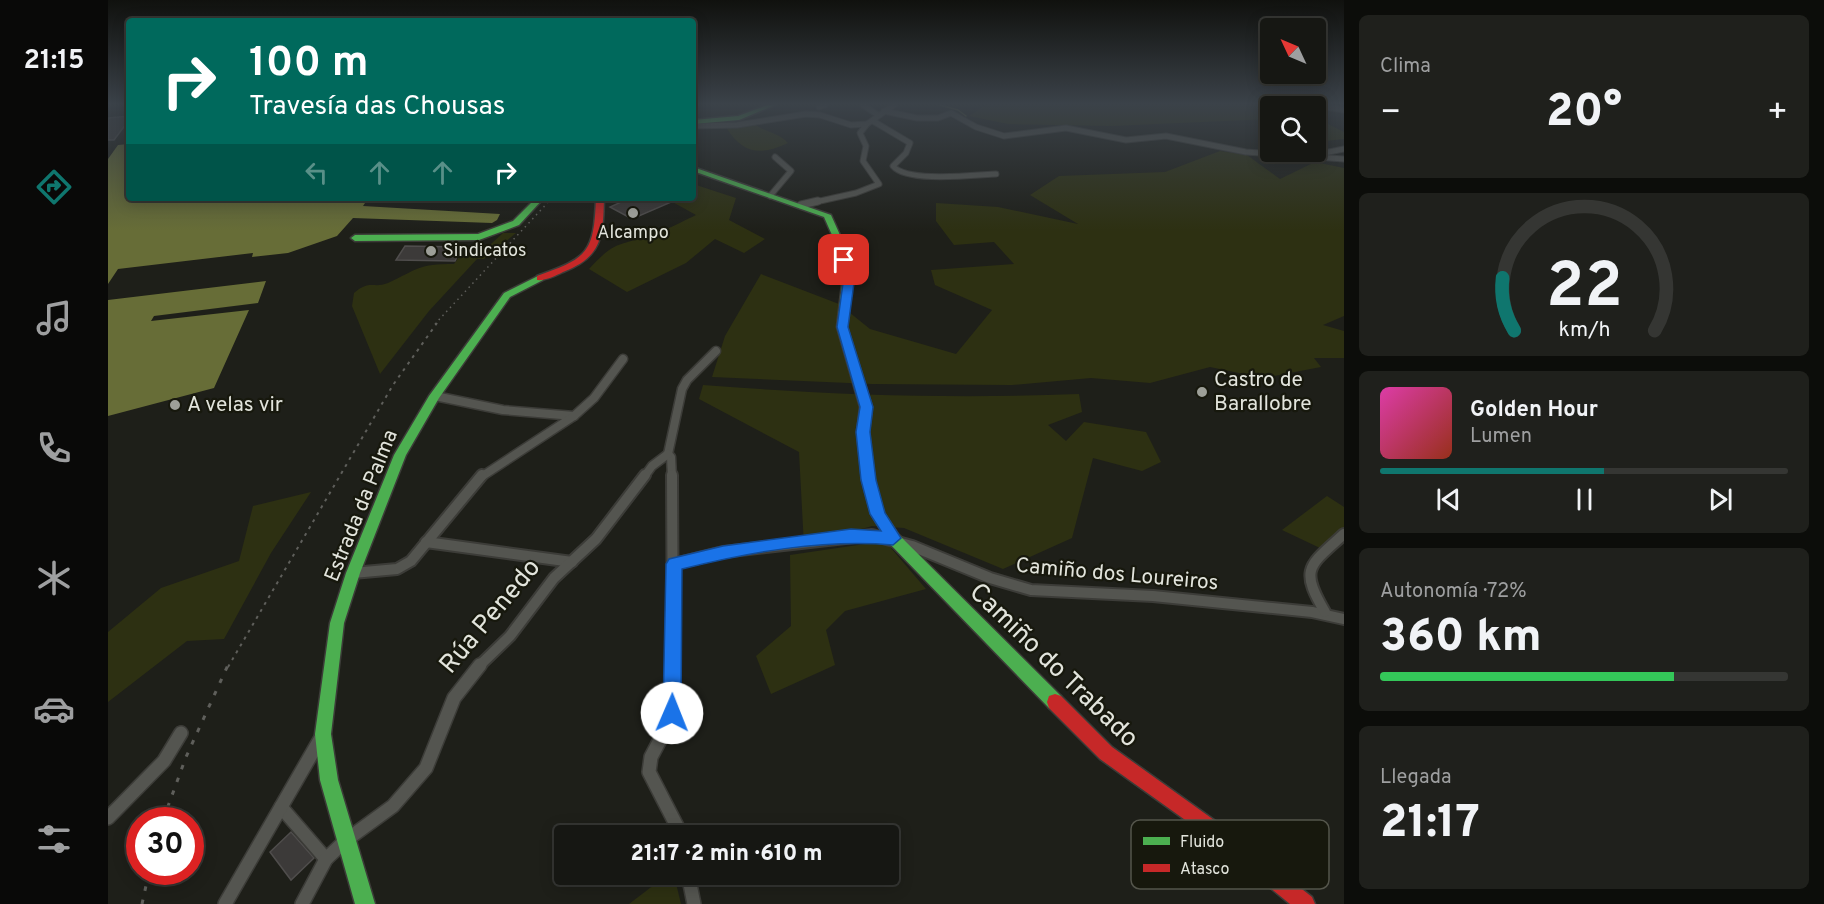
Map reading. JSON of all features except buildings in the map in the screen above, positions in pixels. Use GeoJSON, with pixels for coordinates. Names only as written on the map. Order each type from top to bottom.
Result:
{"type":"FeatureCollection","features":[{"type":"Feature","properties":{"kind":"street"},"geometry":{"type":"LineString","coordinates":[[801,205],[856,193],[879,184],[863,161],[866,147]]}},
{"type":"Feature","properties":{"kind":"street"},"geometry":{"type":"LineString","coordinates":[[908,147],[906,153],[893,166],[897,171],[918,176],[996,174]]}},
{"type":"Feature","properties":{"kind":"street"},"geometry":{"type":"LineString","coordinates":[[1222,147],[1260,153]]}},
{"type":"Feature","properties":{"kind":"street"},"geometry":{"type":"LineString","coordinates":[[1326,152],[1344,149]]}},
{"type":"Feature","properties":{"kind":"street"},"geometry":{"type":"LineString","coordinates":[[770,196],[791,171],[775,157]]}},
{"type":"Feature","properties":{"kind":"street"},"geometry":{"type":"LineString","coordinates":[[1326,158],[1344,159]]}},
{"type":"Feature","properties":{"kind":"street","name":"Camiño do Trabado"},"geometry":{"type":"LineString","coordinates":[[696,170],[826,215],[840,244],[849,283],[842,327],[866,407],[863,432],[868,480],[878,514],[893,538],[1106,753],[1200,820]]}},
{"type":"Feature","properties":{"kind":"street"},"geometry":{"type":"LineString","coordinates":[[355,238],[479,237],[516,223],[537,201]]}},
{"type":"Feature","properties":{"kind":"street","name":"Estrada da Palma"},"geometry":{"type":"LineString","coordinates":[[365,904],[329,780],[323,734],[337,623],[353,573],[400,455],[435,396],[507,295],[521,286],[565,271],[589,254],[600,231],[600,201]]}},
{"type":"Feature","properties":{"kind":"street"},"geometry":{"type":"LineString","coordinates":[[678,825],[672,811],[652,781],[649,766],[652,754],[668,732],[672,713],[674,564],[671,457],[668,454],[682,389],[687,380],[716,351]]}},
{"type":"Feature","properties":{"kind":"street"},"geometry":{"type":"LineString","coordinates":[[353,573],[397,569],[411,561],[485,472],[574,416],[594,398],[623,359]]}},
{"type":"Feature","properties":{"kind":"street"},"geometry":{"type":"LineString","coordinates":[[435,396],[503,410],[574,416]]}},
{"type":"Feature","properties":{"kind":"street","name":"Rúa Penedo"},"geometry":{"type":"LineString","coordinates":[[302,904],[326,859],[345,841],[393,806],[426,768],[454,698],[473,672],[510,636],[554,578],[596,539],[652,466],[668,454]]}},
{"type":"Feature","properties":{"kind":"street"},"geometry":{"type":"LineString","coordinates":[[1325,612],[1310,586],[1309,572],[1318,558],[1344,534]]}},
{"type":"Feature","properties":{"kind":"street"},"geometry":{"type":"LineString","coordinates":[[674,564],[723,552],[851,535],[893,538]]}},
{"type":"Feature","properties":{"kind":"street","name":"Camiño dos Loureiros"},"geometry":{"type":"LineString","coordinates":[[893,538],[982,578],[1031,590],[1074,594],[1115,592],[1262,608],[1325,612],[1342,620]]}},
{"type":"Feature","properties":{"kind":"street"},"geometry":{"type":"LineString","coordinates":[[426,542],[572,561]]}},
{"type":"Feature","properties":{"kind":"street"},"geometry":{"type":"LineString","coordinates":[[108,818],[164,761],[181,733]]}},
{"type":"Feature","properties":{"kind":"street"},"geometry":{"type":"LineString","coordinates":[[225,904],[323,734]]}},
{"type":"Feature","properties":{"kind":"street"},"geometry":{"type":"LineString","coordinates":[[281,807],[326,859]]}},
{"type":"Feature","properties":{"kind":"street"},"geometry":{"type":"LineString","coordinates":[[690,885],[694,904]]}},
{"type":"Feature","properties":{"kind":"street","name":"Camiño do Trabado"},"geometry":{"type":"LineString","coordinates":[[1286,889],[1305,904]]}},
{"type":"Feature","properties":{"kind":"shaded area"},"geometry":{"type":"Polygon","coordinates":[[[116,147],[126,147],[126,201],[375,201],[365,203],[363,206],[500,214],[492,223],[353,218],[337,236],[288,253],[252,257],[253,253],[118,269],[108,284],[108,159],[116,147]]]}},
{"type":"Feature","properties":{"kind":"shaded area"},"geometry":{"type":"Polygon","coordinates":[[[746,147],[777,147],[761,151],[746,147]]]}},
{"type":"Feature","properties":{"kind":"shaded area"},"geometry":{"type":"Polygon","coordinates":[[[1220,151],[1247,155],[1280,179],[1315,162],[1344,168],[1344,316],[1323,325],[1344,331],[1344,358],[1314,358],[1321,367],[1263,378],[1210,367],[1150,383],[1091,378],[1012,385],[872,384],[712,377],[725,336],[761,274],[839,304],[870,329],[956,354],[992,310],[935,285],[931,270],[1014,264],[994,242],[954,245],[936,221],[936,203],[998,207],[1078,224],[1030,195],[1059,176],[1165,172],[1220,151]]]}},
{"type":"Feature","properties":{"kind":"shaded area"},"geometry":{"type":"Polygon","coordinates":[[[696,185],[736,198],[729,220],[765,239],[744,253],[715,239],[686,263],[627,292],[589,269],[610,249],[655,234],[696,215],[671,201],[696,201],[696,185]]]}},
{"type":"Feature","properties":{"kind":"shaded area"},"geometry":{"type":"Polygon","coordinates":[[[503,233],[516,233],[484,259],[477,259],[429,311],[380,374],[352,306],[354,293],[364,286],[383,285],[425,266],[454,264],[463,252],[481,253],[503,233]]]}},
{"type":"Feature","properties":{"kind":"shaded area"},"geometry":{"type":"Polygon","coordinates":[[[266,281],[258,303],[154,316],[151,321],[249,310],[214,388],[108,416],[108,300],[266,281]]]}},
{"type":"Feature","properties":{"kind":"shaded area"},"geometry":{"type":"Polygon","coordinates":[[[703,385],[891,395],[1079,394],[1082,412],[1048,425],[1066,441],[1084,422],[1146,432],[1161,462],[1142,471],[1093,458],[1072,538],[1003,569],[904,528],[872,526],[804,546],[799,452],[699,399],[703,385]]]}},
{"type":"Feature","properties":{"kind":"shaded area"},"geometry":{"type":"Polygon","coordinates":[[[311,492],[271,553],[224,639],[187,641],[108,702],[108,632],[161,588],[239,561],[253,506],[311,492]]]}},
{"type":"Feature","properties":{"kind":"shaded area"},"geometry":{"type":"Polygon","coordinates":[[[1327,496],[1344,507],[1344,527],[1320,548],[1282,530],[1327,496]]]}},
{"type":"Feature","properties":{"kind":"shaded area"},"geometry":{"type":"Polygon","coordinates":[[[885,541],[926,589],[845,611],[826,630],[835,665],[771,694],[756,656],[791,626],[790,555],[885,541]]]}},
{"type":"Feature","properties":{"kind":"shaded area"},"geometry":{"type":"Polygon","coordinates":[[[654,885],[676,885],[681,904],[629,904],[654,885]]]}},
{"type":"Feature","properties":{"kind":"railway"},"geometry":{"type":"LineString","coordinates":[[435,324],[549,201]]}},
{"type":"Feature","properties":{"kind":"railway"},"geometry":{"type":"LineString","coordinates":[[228,667],[393,385],[437,323]]}},
{"type":"Feature","properties":{"kind":"railway"},"geometry":{"type":"LineString","coordinates":[[168,807],[186,757],[228,665]]}},
{"type":"Feature","properties":{"kind":"railway"},"geometry":{"type":"LineString","coordinates":[[142,904],[146,885]]}},
{"type":"Feature","properties":{"kind":"traffic: fast"},"geometry":{"type":"LineString","coordinates":[[696,170],[827,215],[840,244],[848,276],[842,327],[866,407],[863,432],[868,480],[878,514],[893,538],[1055,702]]}},
{"type":"Feature","properties":{"kind":"traffic: fast"},"geometry":{"type":"LineString","coordinates":[[355,238],[479,237],[516,223],[537,201]]}},
{"type":"Feature","properties":{"kind":"traffic: fast"},"geometry":{"type":"LineString","coordinates":[[365,904],[329,780],[323,734],[337,623],[353,573],[400,455],[435,396],[507,295],[540,278]]}},
{"type":"Feature","properties":{"kind":"traffic: jam"},"geometry":{"type":"LineString","coordinates":[[540,278],[572,266],[590,253],[598,233],[600,201]]}},
{"type":"Feature","properties":{"kind":"traffic: jam"},"geometry":{"type":"LineString","coordinates":[[1055,702],[1106,753],[1200,820]]}},
{"type":"Feature","properties":{"kind":"traffic: jam"},"geometry":{"type":"LineString","coordinates":[[1286,889],[1305,904]]}},
{"type":"Feature","properties":{"kind":"place","name":"Alcampo"},"geometry":{"type":"Point","coordinates":[633,213]}},
{"type":"Feature","properties":{"kind":"place","name":"Sindicatos"},"geometry":{"type":"Point","coordinates":[431,251]}},
{"type":"Feature","properties":{"kind":"place","name":"Castro de Barallobre"},"geometry":{"type":"Point","coordinates":[1202,392]}},
{"type":"Feature","properties":{"kind":"place","name":"A velas vir"},"geometry":{"type":"Point","coordinates":[175,405]}},
{"type":"Feature","properties":{"kind":"route"},"geometry":{"type":"LineString","coordinates":[[672,713],[674,564],[723,552],[799,544],[851,535],[893,538],[878,514],[868,480],[863,432],[866,407],[842,327],[849,283],[844,260]]}}]}
